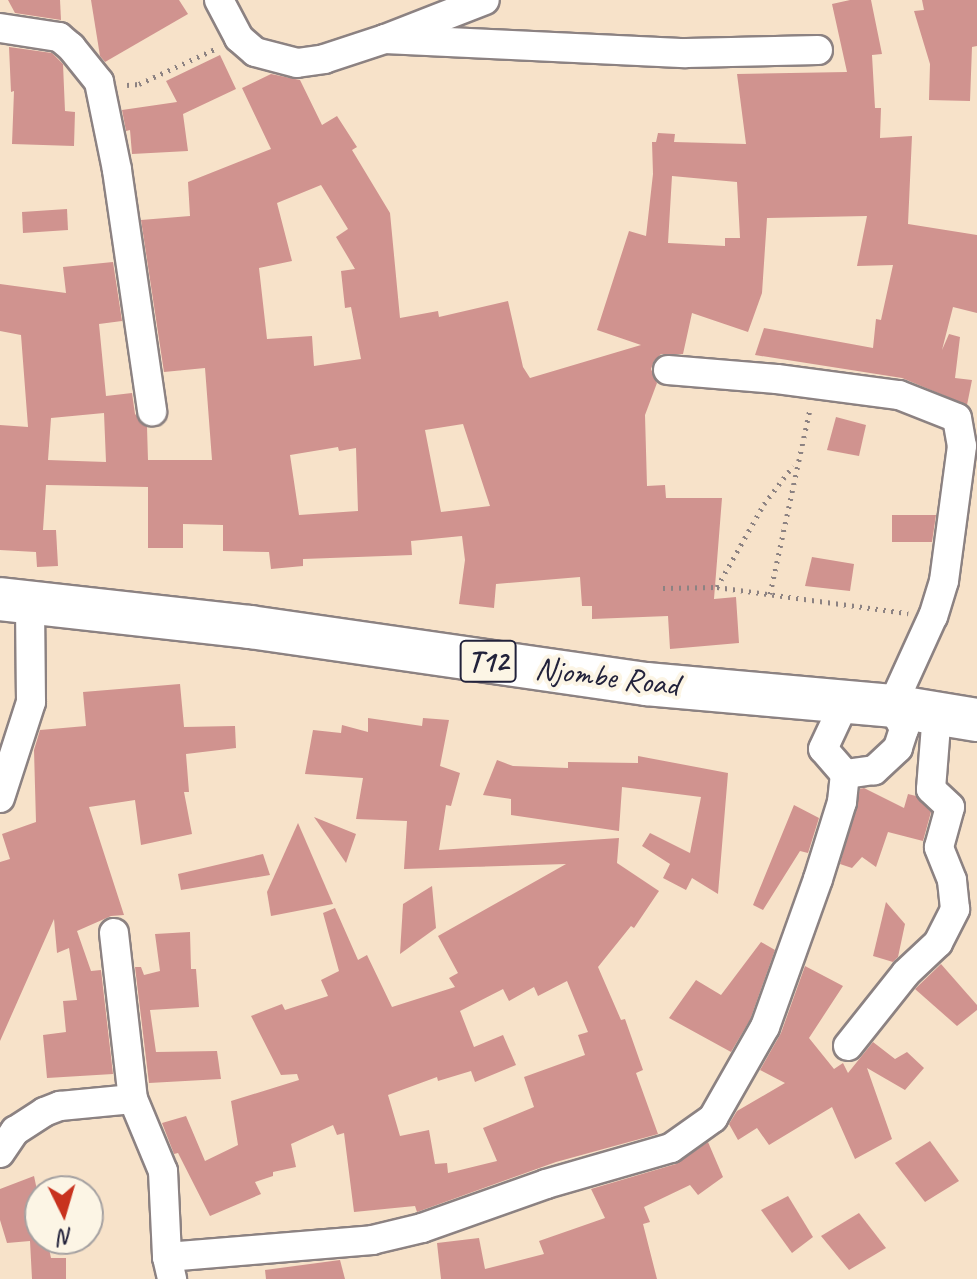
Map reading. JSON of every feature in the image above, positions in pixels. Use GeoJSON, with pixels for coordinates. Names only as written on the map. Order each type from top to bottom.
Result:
{"type":"FeatureCollection","features":[{"type":"Feature","properties":{"kind":"highway","name":"Njombe Road"},"geometry":{"type":"LineString","coordinates":[[15,600],[250,627],[646,684],[892,706],[957,717]]}},
{"type":"Feature","properties":{"kind":"street"},"geometry":{"type":"LineString","coordinates":[[219,0],[239,38],[255,52],[297,63],[324,59],[385,39],[485,0]]}},
{"type":"Feature","properties":{"kind":"street"},"geometry":{"type":"LineString","coordinates":[[0,28],[59,37],[99,82],[117,170],[152,411]]}},
{"type":"Feature","properties":{"kind":"street"},"geometry":{"type":"LineString","coordinates":[[385,39],[686,53],[818,50]]}},
{"type":"Feature","properties":{"kind":"street"},"geometry":{"type":"LineString","coordinates":[[668,370],[899,395],[957,418],[962,446],[944,581],[933,616],[892,706],[904,729],[898,748],[874,770],[845,774]]}},
{"type":"Feature","properties":{"kind":"street"},"geometry":{"type":"LineString","coordinates":[[0,798],[31,702],[15,600]]}},
{"type":"Feature","properties":{"kind":"street"},"geometry":{"type":"LineString","coordinates":[[845,702],[823,749],[845,774]]}},
{"type":"Feature","properties":{"kind":"street"},"geometry":{"type":"LineString","coordinates":[[848,1046],[906,973],[938,943],[955,909],[952,880],[939,847],[950,807],[931,789],[957,717]]}},
{"type":"Feature","properties":{"kind":"street"},"geometry":{"type":"LineString","coordinates":[[114,933],[133,1099],[163,1171],[169,1268],[372,1240],[422,1228],[546,1184],[671,1148],[713,1118],[765,1027],[838,815],[845,774]]}},
{"type":"Feature","properties":{"kind":"street"},"geometry":{"type":"LineString","coordinates":[[0,1153],[15,1131],[44,1112],[60,1106],[133,1099]]}},
{"type":"Feature","properties":{"kind":"path"},"geometry":{"type":"LineString","coordinates":[[99,82],[110,86],[139,84],[239,38]]}},
{"type":"Feature","properties":{"kind":"path"},"geometry":{"type":"LineString","coordinates":[[770,594],[796,462],[816,384]]}},
{"type":"Feature","properties":{"kind":"path"},"geometry":{"type":"LineString","coordinates":[[717,587],[764,504],[796,462]]}},
{"type":"Feature","properties":{"kind":"path"},"geometry":{"type":"LineString","coordinates":[[663,588],[717,587],[933,616]]}},
{"type":"Feature","properties":{"kind":"building"},"geometry":{"type":"Polygon","coordinates":[[[8,0],[60,0],[61,20],[15,13],[8,0]]]}},
{"type":"Feature","properties":{"kind":"building"},"geometry":{"type":"Polygon","coordinates":[[[91,0],[179,0],[188,14],[105,62],[100,56],[91,0]]]}},
{"type":"Feature","properties":{"kind":"building"},"geometry":{"type":"Polygon","coordinates":[[[871,0],[882,54],[872,55],[875,108],[881,108],[880,138],[912,136],[908,224],[977,235],[977,313],[953,307],[942,350],[949,334],[960,337],[955,378],[972,380],[967,405],[902,378],[755,355],[764,328],[873,348],[876,319],[881,320],[893,265],[857,266],[867,216],[767,218],[762,293],[748,332],[692,313],[683,354],[661,354],[654,361],[651,369],[657,383],[645,415],[647,486],[665,485],[666,498],[722,498],[714,599],[736,597],[739,643],[670,649],[668,616],[592,619],[592,606],[582,606],[580,577],[496,584],[494,608],[459,604],[465,560],[462,536],[411,541],[412,555],[303,559],[303,566],[271,569],[269,552],[223,551],[223,525],[183,524],[183,548],[148,548],[148,487],[46,485],[43,530],[56,530],[58,566],[37,567],[36,552],[0,550],[0,425],[28,427],[21,335],[0,331],[0,284],[66,293],[63,267],[113,262],[122,321],[99,324],[106,396],[132,393],[135,414],[147,427],[148,460],[212,460],[205,368],[164,372],[141,220],[190,216],[188,182],[271,149],[242,88],[271,74],[300,80],[322,125],[337,116],[357,147],[352,150],[390,213],[400,318],[438,311],[439,317],[508,301],[523,367],[530,378],[641,345],[597,330],[629,231],[646,236],[653,174],[652,142],[656,142],[658,133],[675,134],[674,142],[746,144],[737,74],[847,72],[832,4],[871,0]],[[672,176],[668,243],[725,246],[725,238],[740,238],[737,182],[672,176]],[[321,185],[277,203],[292,261],[259,268],[267,339],[312,336],[314,366],[361,359],[351,307],[345,308],[341,271],[355,269],[336,237],[348,229],[321,185]],[[104,413],[51,418],[48,460],[106,462],[104,413]],[[463,424],[425,430],[441,512],[490,506],[463,424]],[[338,447],[290,455],[299,515],[358,511],[356,448],[339,451],[338,447]]]}},
{"type":"Feature","properties":{"kind":"building"},"geometry":{"type":"Polygon","coordinates":[[[922,0],[977,0],[977,46],[972,47],[970,101],[929,100],[930,64],[914,11],[924,10],[922,0]]]}},
{"type":"Feature","properties":{"kind":"building"},"geometry":{"type":"Polygon","coordinates":[[[9,47],[52,53],[63,64],[65,111],[75,112],[74,146],[12,144],[14,91],[11,92],[9,47]]]}},
{"type":"Feature","properties":{"kind":"building"},"geometry":{"type":"Polygon","coordinates":[[[220,55],[236,89],[183,114],[188,151],[132,154],[130,130],[126,131],[122,110],[177,102],[166,81],[220,55]]]}},
{"type":"Feature","properties":{"kind":"building"},"geometry":{"type":"Polygon","coordinates":[[[67,209],[68,230],[23,233],[22,212],[67,209]]]}},
{"type":"Feature","properties":{"kind":"building"},"geometry":{"type":"Polygon","coordinates":[[[836,417],[866,425],[859,456],[827,450],[836,417]]]}},
{"type":"Feature","properties":{"kind":"building"},"geometry":{"type":"Polygon","coordinates":[[[892,515],[936,515],[932,542],[892,542],[892,515]]]}},
{"type":"Feature","properties":{"kind":"building"},"geometry":{"type":"Polygon","coordinates":[[[812,557],[854,564],[850,591],[805,586],[812,557]]]}},
{"type":"Feature","properties":{"kind":"building"},"geometry":{"type":"Polygon","coordinates":[[[180,684],[184,727],[235,726],[236,748],[186,754],[189,792],[184,792],[192,834],[141,845],[135,800],[89,807],[124,915],[111,916],[77,931],[91,971],[101,970],[113,1074],[47,1078],[43,1035],[66,1032],[63,1001],[77,1000],[69,948],[57,953],[54,919],[0,1041],[0,862],[10,859],[2,834],[36,822],[34,750],[40,730],[86,726],[83,692],[180,684]]]}},
{"type":"Feature","properties":{"kind":"building"},"geometry":{"type":"Polygon","coordinates":[[[368,718],[422,726],[423,718],[449,720],[440,766],[460,773],[451,806],[446,805],[439,850],[619,838],[617,863],[659,891],[634,928],[631,926],[598,967],[621,1020],[625,1019],[643,1070],[636,1073],[658,1134],[556,1162],[417,1212],[415,1206],[354,1212],[344,1133],[337,1135],[333,1125],[291,1144],[296,1167],[273,1172],[273,1176],[255,1182],[261,1194],[210,1216],[178,1153],[174,1154],[162,1123],[186,1116],[205,1161],[238,1145],[231,1101],[299,1080],[297,1074],[281,1075],[251,1016],[282,1004],[285,1010],[328,996],[321,980],[339,971],[323,913],[335,908],[358,960],[367,955],[392,1007],[455,987],[449,978],[458,973],[438,936],[566,864],[404,869],[407,821],[356,819],[363,778],[305,774],[313,730],[341,733],[342,725],[368,732],[368,718]],[[567,981],[538,996],[534,987],[509,1001],[503,989],[460,1011],[474,1047],[503,1035],[516,1065],[475,1082],[471,1071],[438,1081],[437,1077],[388,1095],[400,1136],[429,1130],[435,1164],[447,1163],[448,1173],[497,1161],[483,1128],[534,1107],[524,1077],[585,1055],[578,1035],[588,1032],[567,981]]]}},
{"type":"Feature","properties":{"kind":"building"},"geometry":{"type":"Polygon","coordinates":[[[638,756],[728,773],[718,894],[692,878],[686,890],[663,878],[670,864],[642,846],[650,833],[690,853],[701,797],[622,787],[619,831],[511,815],[511,799],[483,795],[497,760],[513,766],[568,768],[568,762],[638,763],[638,756]]]}},
{"type":"Feature","properties":{"kind":"building"},"geometry":{"type":"Polygon","coordinates":[[[864,788],[904,808],[908,794],[916,796],[931,812],[923,841],[888,832],[876,867],[862,857],[852,868],[840,864],[860,789],[864,788]]]}},
{"type":"Feature","properties":{"kind":"building"},"geometry":{"type":"Polygon","coordinates":[[[794,805],[819,818],[808,853],[800,851],[763,910],[753,905],[794,805]]]}},
{"type":"Feature","properties":{"kind":"building"},"geometry":{"type":"Polygon","coordinates":[[[314,817],[356,834],[346,863],[314,817]]]}},
{"type":"Feature","properties":{"kind":"building"},"geometry":{"type":"Polygon","coordinates":[[[298,823],[333,904],[271,916],[267,892],[298,823]]]}},
{"type":"Feature","properties":{"kind":"building"},"geometry":{"type":"Polygon","coordinates":[[[263,854],[270,875],[181,890],[178,874],[263,854]]]}},
{"type":"Feature","properties":{"kind":"building"},"geometry":{"type":"Polygon","coordinates":[[[432,886],[436,928],[400,954],[403,904],[432,886]]]}},
{"type":"Feature","properties":{"kind":"building"},"geometry":{"type":"Polygon","coordinates":[[[886,902],[905,924],[898,957],[893,962],[873,956],[886,902]]]}},
{"type":"Feature","properties":{"kind":"building"},"geometry":{"type":"Polygon","coordinates":[[[190,932],[191,969],[196,969],[199,1007],[150,1010],[156,1052],[217,1051],[221,1079],[149,1083],[135,967],[141,967],[144,975],[160,971],[155,934],[190,932]]]}},
{"type":"Feature","properties":{"kind":"building"},"geometry":{"type":"Polygon","coordinates":[[[761,942],[775,950],[750,1020],[731,1052],[669,1018],[696,980],[721,995],[761,942]]]}},
{"type":"Feature","properties":{"kind":"building"},"geometry":{"type":"Polygon","coordinates":[[[941,964],[977,1005],[977,1010],[957,1026],[915,989],[941,964]]]}},
{"type":"Feature","properties":{"kind":"building"},"geometry":{"type":"Polygon","coordinates":[[[805,966],[843,986],[809,1038],[834,1069],[843,1063],[848,1073],[873,1042],[895,1059],[907,1052],[924,1068],[905,1090],[867,1068],[892,1139],[855,1159],[832,1107],[769,1145],[757,1128],[738,1140],[729,1124],[737,1111],[785,1083],[760,1070],[781,1033],[805,966]]]}},
{"type":"Feature","properties":{"kind":"building"},"geometry":{"type":"Polygon","coordinates":[[[930,1141],[959,1181],[925,1202],[895,1163],[930,1141]]]}},
{"type":"Feature","properties":{"kind":"building"},"geometry":{"type":"Polygon","coordinates":[[[708,1142],[723,1177],[698,1195],[690,1185],[644,1207],[650,1222],[643,1224],[657,1279],[441,1279],[437,1243],[479,1238],[485,1269],[544,1254],[539,1241],[605,1218],[591,1189],[676,1164],[708,1142]]]}},
{"type":"Feature","properties":{"kind":"building"},"geometry":{"type":"Polygon","coordinates":[[[24,1180],[24,1242],[7,1243],[0,1220],[0,1189],[24,1180]]]}},
{"type":"Feature","properties":{"kind":"building"},"geometry":{"type":"Polygon","coordinates":[[[788,1196],[813,1237],[792,1253],[761,1210],[788,1196]]]}},
{"type":"Feature","properties":{"kind":"building"},"geometry":{"type":"Polygon","coordinates":[[[859,1213],[886,1248],[849,1270],[821,1236],[859,1213]]]}},
{"type":"Feature","properties":{"kind":"building"},"geometry":{"type":"Polygon","coordinates":[[[31,1255],[66,1258],[66,1279],[32,1279],[31,1255]]]}},
{"type":"Feature","properties":{"kind":"building"},"geometry":{"type":"Polygon","coordinates":[[[340,1260],[345,1279],[266,1279],[265,1270],[340,1260]]]}}]}
